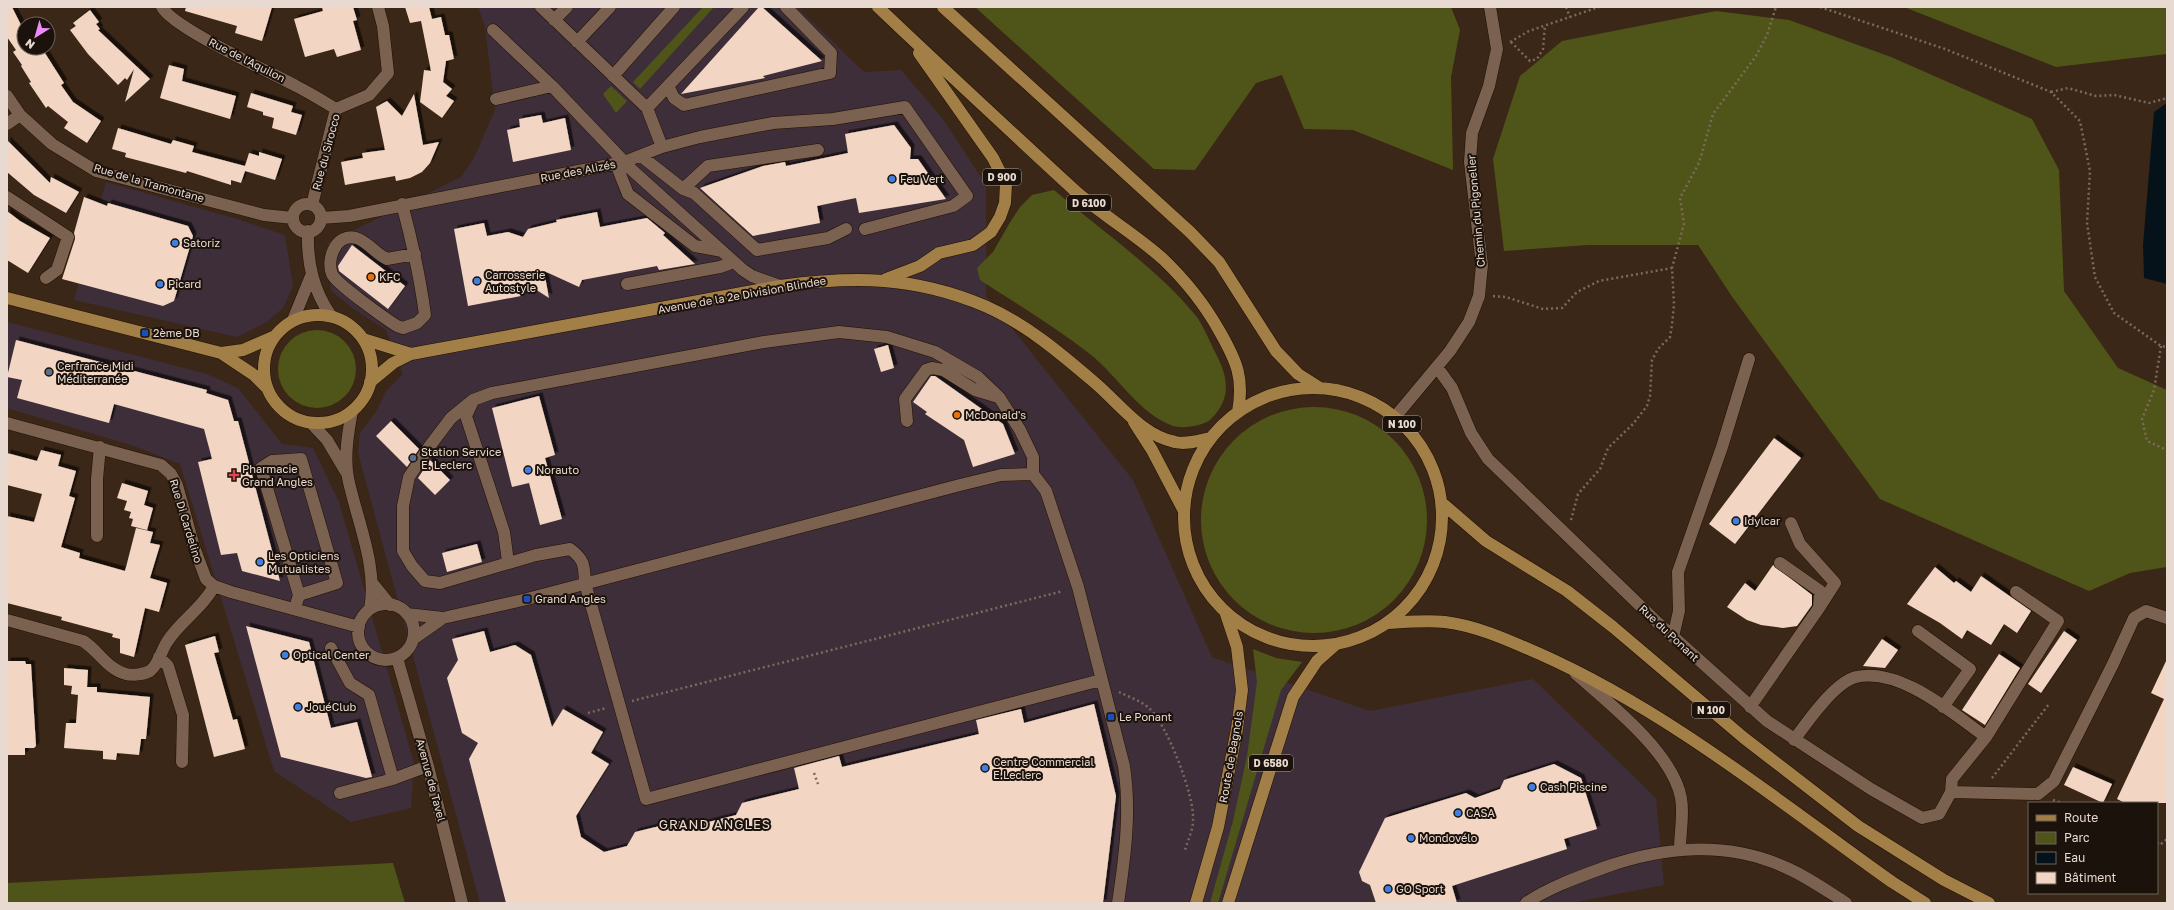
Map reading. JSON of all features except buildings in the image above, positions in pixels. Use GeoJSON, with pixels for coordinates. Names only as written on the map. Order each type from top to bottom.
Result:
{"type":"FeatureCollection","features":[{"type":"Feature","properties":{"kind":"main road","name":"D 6100"},"geometry":{"type":"LineString","coordinates":[[878,7],[1074,190],[1162,259],[1190,287],[1210,314],[1230,350],[1240,376],[1241,392],[1238,412]]}},
{"type":"Feature","properties":{"kind":"main road"},"geometry":{"type":"LineString","coordinates":[[943,7],[1190,232],[1219,262],[1276,351],[1298,374],[1320,388]]}},
{"type":"Feature","properties":{"kind":"main road","name":"D 900"},"geometry":{"type":"LineString","coordinates":[[885,280],[920,266],[939,253],[973,245],[991,232],[1000,218],[1005,202],[1006,184],[993,158],[903,31]]}},
{"type":"Feature","properties":{"kind":"main road","name":"Avenue de la 2e Division Blindee"},"geometry":{"type":"LineString","coordinates":[[370,382],[393,363],[411,354],[780,286],[823,280],[885,280],[953,294],[986,307],[1032,332],[1095,383],[1131,418],[1164,439],[1177,443],[1211,438]]}},
{"type":"Feature","properties":{"kind":"main road","name":"D 900"},"geometry":{"type":"LineString","coordinates":[[10,297],[221,353],[248,370],[266,387]]}},
{"type":"Feature","properties":{"kind":"main road","name":"D 900"},"geometry":{"type":"LineString","coordinates":[[221,353],[243,350],[273,337],[293,320],[305,316],[331,316],[349,325],[363,339],[369,352],[372,367],[370,382],[366,393],[352,411],[340,419],[325,423],[311,423],[296,419],[284,411],[273,400],[266,387],[263,370],[266,353],[273,337]]}},
{"type":"Feature","properties":{"kind":"main road","name":"Avenue de la 2e Division Blindee"},"geometry":{"type":"LineString","coordinates":[[363,339],[411,354]]}},
{"type":"Feature","properties":{"kind":"main road","name":"N 100"},"geometry":{"type":"LineString","coordinates":[[1320,388],[1347,392],[1372,402],[1395,417],[1418,441],[1434,470],[1442,503],[1441,538],[1432,571],[1413,600],[1388,623],[1363,637],[1335,645],[1311,646],[1288,644],[1265,636],[1243,625],[1224,611],[1210,594],[1193,561],[1185,533],[1184,511],[1188,485],[1197,460],[1211,438],[1238,412],[1257,401],[1277,393],[1298,389],[1320,388]]}},
{"type":"Feature","properties":{"kind":"main road","name":"Avenue de la 2e Division Blindee"},"geometry":{"type":"LineString","coordinates":[[1131,418],[1152,450],[1184,511]]}},
{"type":"Feature","properties":{"kind":"main road","name":"N 100"},"geometry":{"type":"LineString","coordinates":[[1442,503],[1486,541],[1567,591],[1613,627],[1744,738],[1858,826],[1944,880],[1989,903]]}},
{"type":"Feature","properties":{"kind":"main road","name":"Route de Bagnols"},"geometry":{"type":"LineString","coordinates":[[1196,903],[1218,827],[1237,729],[1242,690],[1237,647],[1224,611]]}},
{"type":"Feature","properties":{"kind":"main road","name":"N 100"},"geometry":{"type":"LineString","coordinates":[[1388,623],[1446,622],[1484,631],[1568,666],[1634,703],[1697,742],[1892,882],[1926,903]]}},
{"type":"Feature","properties":{"kind":"main road","name":"D 6580"},"geometry":{"type":"LineString","coordinates":[[1229,900],[1293,696],[1317,661],[1335,645]]}},
{"type":"Feature","properties":{"kind":"street","name":"Rue de l'Aquilon"},"geometry":{"type":"LineString","coordinates":[[162,7],[165,14],[197,34],[299,87],[336,109]]}},
{"type":"Feature","properties":{"kind":"street","name":"Rue du Sirocco"},"geometry":{"type":"LineString","coordinates":[[312,205],[336,109],[369,95],[388,73],[383,26],[378,7]]}},
{"type":"Feature","properties":{"kind":"street"},"geometry":{"type":"LineString","coordinates":[[541,7],[647,108],[662,148]]}},
{"type":"Feature","properties":{"kind":"street"},"geometry":{"type":"LineString","coordinates":[[554,20],[567,7]]}},
{"type":"Feature","properties":{"kind":"street"},"geometry":{"type":"LineString","coordinates":[[577,42],[610,7]]}},
{"type":"Feature","properties":{"kind":"street"},"geometry":{"type":"LineString","coordinates":[[613,76],[674,7]]}},
{"type":"Feature","properties":{"kind":"street"},"geometry":{"type":"LineString","coordinates":[[647,108],[743,7]]}},
{"type":"Feature","properties":{"kind":"street"},"geometry":{"type":"LineString","coordinates":[[668,86],[674,98],[684,105],[830,73],[831,53],[786,7]]}},
{"type":"Feature","properties":{"kind":"street","name":"Chemin du Pigonelier"},"geometry":{"type":"LineString","coordinates":[[1395,417],[1450,351],[1469,322],[1480,296],[1482,265],[1470,162],[1472,133],[1489,86],[1497,49],[1490,7]]}},
{"type":"Feature","properties":{"kind":"street"},"geometry":{"type":"LineString","coordinates":[[493,30],[552,86],[620,163],[752,276],[780,286]]}},
{"type":"Feature","properties":{"kind":"street"},"geometry":{"type":"LineString","coordinates":[[496,99],[552,86]]}},
{"type":"Feature","properties":{"kind":"street","name":"Rue de la Tramontane"},"geometry":{"type":"LineString","coordinates":[[7,96],[20,115],[52,144],[96,171],[264,215],[293,218]]}},
{"type":"Feature","properties":{"kind":"street","name":"Rue des Alizés"},"geometry":{"type":"LineString","coordinates":[[321,218],[349,216],[402,204],[620,163],[662,148],[700,137],[773,123],[833,119],[905,107],[967,196],[953,206],[865,229]]}},
{"type":"Feature","properties":{"kind":"street"},"geometry":{"type":"LineString","coordinates":[[7,124],[20,115]]}},
{"type":"Feature","properties":{"kind":"street"},"geometry":{"type":"LineString","coordinates":[[683,189],[708,166],[818,150]]}},
{"type":"Feature","properties":{"kind":"street"},"geometry":{"type":"LineString","coordinates":[[641,156],[683,189],[694,193],[757,250],[828,238],[846,229]]}},
{"type":"Feature","properties":{"kind":"street"},"geometry":{"type":"LineString","coordinates":[[620,163],[628,194],[695,246],[723,251]]}},
{"type":"Feature","properties":{"kind":"street"},"geometry":{"type":"LineString","coordinates":[[7,197],[68,237],[57,270],[46,278]]}},
{"type":"Feature","properties":{"kind":"street"},"geometry":{"type":"LineString","coordinates":[[304,204],[312,205],[319,212],[321,218],[319,224],[308,232],[298,228],[293,218],[298,207],[304,204]]}},
{"type":"Feature","properties":{"kind":"street"},"geometry":{"type":"LineString","coordinates":[[402,204],[415,254],[425,315],[417,323],[403,328],[396,326],[335,279],[330,263],[332,252],[336,246],[349,238],[357,238],[387,259],[415,254]]}},
{"type":"Feature","properties":{"kind":"street"},"geometry":{"type":"LineString","coordinates":[[308,232],[311,276],[323,305],[331,316]]}},
{"type":"Feature","properties":{"kind":"street"},"geometry":{"type":"LineString","coordinates":[[627,284],[720,267],[734,262]]}},
{"type":"Feature","properties":{"kind":"street"},"geometry":{"type":"LineString","coordinates":[[293,320],[311,276]]}},
{"type":"Feature","properties":{"kind":"street"},"geometry":{"type":"LineString","coordinates":[[1101,680],[646,799],[621,704],[585,583],[584,564],[580,556],[570,549],[508,562],[440,583],[425,581],[412,566],[403,551],[404,506],[409,477],[451,418],[473,400],[492,393],[728,348],[839,332],[887,337],[936,352],[978,377],[999,397],[1020,430],[1033,457],[1033,474],[1046,491],[1078,587],[1124,766],[1128,791],[1126,846],[1118,903]]}},
{"type":"Feature","properties":{"kind":"street"},"geometry":{"type":"LineString","coordinates":[[1673,637],[1679,611],[1678,572],[1722,447],[1749,359]]}},
{"type":"Feature","properties":{"kind":"street","name":"Rue du Ponant"},"geometry":{"type":"LineString","coordinates":[[1437,367],[1452,388],[1471,433],[1488,459],[1673,637],[1767,721],[1871,789],[1922,818],[1939,814],[1951,792],[1952,779],[1986,737],[2058,622],[2016,592]]}},
{"type":"Feature","properties":{"kind":"street"},"geometry":{"type":"LineString","coordinates":[[907,421],[905,399],[926,370],[932,368],[943,370],[975,390],[999,397]]}},
{"type":"Feature","properties":{"kind":"street"},"geometry":{"type":"LineString","coordinates":[[473,400],[466,416],[504,532],[508,562]]}},
{"type":"Feature","properties":{"kind":"street"},"geometry":{"type":"LineString","coordinates":[[352,411],[347,451],[348,476],[373,584],[370,609]]}},
{"type":"Feature","properties":{"kind":"street","name":"Rue Di Cardelino"},"geometry":{"type":"LineString","coordinates":[[7,423],[100,447],[161,465],[172,474],[177,485],[200,568],[206,579],[214,586]]}},
{"type":"Feature","properties":{"kind":"street"},"geometry":{"type":"LineString","coordinates":[[311,423],[328,440],[348,476]]}},
{"type":"Feature","properties":{"kind":"street"},"geometry":{"type":"LineString","coordinates":[[97,536],[97,479],[100,447]]}},
{"type":"Feature","properties":{"kind":"street"},"geometry":{"type":"LineString","coordinates":[[295,608],[299,595],[261,468],[272,461],[301,459],[337,583],[299,595]]}},
{"type":"Feature","properties":{"kind":"street"},"geometry":{"type":"LineString","coordinates":[[443,618],[414,639],[410,647],[397,658],[380,659],[369,654],[361,644],[359,627],[361,620],[370,609],[380,605],[397,606],[408,614],[443,618],[585,583],[967,483],[1001,475],[1033,474]]}},
{"type":"Feature","properties":{"kind":"street"},"geometry":{"type":"LineString","coordinates":[[1750,707],[1819,608],[1835,582],[1800,544],[1791,523]]}},
{"type":"Feature","properties":{"kind":"street"},"geometry":{"type":"LineString","coordinates":[[1780,563],[1820,591],[1819,608]]}},
{"type":"Feature","properties":{"kind":"street"},"geometry":{"type":"LineString","coordinates":[[373,584],[390,605]]}},
{"type":"Feature","properties":{"kind":"street"},"geometry":{"type":"LineString","coordinates":[[7,620],[83,641],[91,645],[112,667],[128,675],[149,671],[173,633],[209,596],[214,586],[359,627]]}},
{"type":"Feature","properties":{"kind":"street"},"geometry":{"type":"LineString","coordinates":[[1951,792],[2038,794],[2054,781],[2113,664],[2134,618],[2146,611],[2167,618]]}},
{"type":"Feature","properties":{"kind":"street"},"geometry":{"type":"LineString","coordinates":[[408,614],[413,626],[414,639]]}},
{"type":"Feature","properties":{"kind":"street"},"geometry":{"type":"LineString","coordinates":[[1918,631],[1970,669],[1942,707]]}},
{"type":"Feature","properties":{"kind":"street"},"geometry":{"type":"LineString","coordinates":[[331,648],[350,683],[369,695],[393,779]]}},
{"type":"Feature","properties":{"kind":"street"},"geometry":{"type":"LineString","coordinates":[[159,657],[168,666],[183,715],[182,762]]}},
{"type":"Feature","properties":{"kind":"street","name":"Avenue de Tavel"},"geometry":{"type":"LineString","coordinates":[[397,658],[428,766],[462,903]]}},
{"type":"Feature","properties":{"kind":"street"},"geometry":{"type":"LineString","coordinates":[[1568,666],[1626,719],[1654,749],[1672,774],[1681,797],[1682,814],[1680,849]]}},
{"type":"Feature","properties":{"kind":"street"},"geometry":{"type":"LineString","coordinates":[[1794,740],[1838,688],[1855,678],[1879,676],[1906,685],[1986,737]]}},
{"type":"Feature","properties":{"kind":"street"},"geometry":{"type":"LineString","coordinates":[[340,793],[393,779],[428,766]]}},
{"type":"Feature","properties":{"kind":"street"},"geometry":{"type":"LineString","coordinates":[[1526,903],[1552,887],[1643,855],[1680,849],[1715,848],[1742,852],[1790,869],[1846,903]]}},
{"type":"Feature","properties":{"kind":"path"},"geometry":{"type":"LineString","coordinates":[[1566,7],[1570,17]]}},
{"type":"Feature","properties":{"kind":"path"},"geometry":{"type":"LineString","coordinates":[[1497,49],[1529,31],[1599,7]]}},
{"type":"Feature","properties":{"kind":"path"},"geometry":{"type":"LineString","coordinates":[[1563,531],[1568,526],[1578,494],[1600,469],[1608,448],[1633,424],[1647,406],[1650,396],[1652,360],[1658,349],[1670,337],[1672,326],[1674,304],[1672,268],[1684,224],[1680,198],[1699,163],[1714,114],[1756,56],[1767,35],[1776,7]]}},
{"type":"Feature","properties":{"kind":"path"},"geometry":{"type":"LineString","coordinates":[[1820,7],[1944,49],[2051,92],[2080,121],[2090,171],[2087,223],[2095,276],[2114,313],[2161,346],[2167,347]]}},
{"type":"Feature","properties":{"kind":"path"},"geometry":{"type":"LineString","coordinates":[[1511,41],[1530,61],[1537,59],[1543,49],[1545,26]]}},
{"type":"Feature","properties":{"kind":"path"},"geometry":{"type":"LineString","coordinates":[[2051,92],[2068,88],[2096,96],[2114,95],[2149,103],[2167,98]]}},
{"type":"Feature","properties":{"kind":"path"},"geometry":{"type":"LineString","coordinates":[[1480,296],[1506,297],[1543,309],[1562,308],[1577,292],[1599,281],[1672,268]]}},
{"type":"Feature","properties":{"kind":"path"},"geometry":{"type":"LineString","coordinates":[[2161,346],[2154,390],[2142,419],[2147,441],[2167,450]]}},
{"type":"Feature","properties":{"kind":"path"},"geometry":{"type":"LineString","coordinates":[[588,712],[1078,587]]}},
{"type":"Feature","properties":{"kind":"path"},"geometry":{"type":"LineString","coordinates":[[1119,692],[1149,707],[1162,724],[1173,748],[1190,796],[1193,820],[1186,850]]}},
{"type":"Feature","properties":{"kind":"path"},"geometry":{"type":"LineString","coordinates":[[1980,793],[2048,704]]}},
{"type":"Feature","properties":{"kind":"path"},"geometry":{"type":"LineString","coordinates":[[814,773],[818,784]]}},
{"type":"Feature","properties":{"kind":"path"},"geometry":{"type":"LineString","coordinates":[[2158,844],[2160,845],[2167,839]]}},
{"type":"Feature","properties":{"kind":"shaded area"},"geometry":{"type":"Polygon","coordinates":[[[478,7],[797,7],[864,72],[901,70],[943,119],[986,185],[986,296],[1133,480],[1212,657],[1370,711],[1533,679],[1656,798],[1664,885],[1571,903],[480,903],[358,453],[360,433],[376,412],[386,391],[403,374],[386,330],[355,310],[331,291],[328,243],[461,177],[474,158],[495,110],[485,27],[478,7]]]}},
{"type":"Feature","properties":{"kind":"shaded area"},"geometry":{"type":"Polygon","coordinates":[[[106,182],[237,219],[285,235],[293,286],[283,308],[267,322],[237,337],[74,300],[106,182]]]}},
{"type":"Feature","properties":{"kind":"shaded area"},"geometry":{"type":"Polygon","coordinates":[[[8,322],[207,374],[238,388],[282,444],[313,448],[339,502],[414,763],[411,808],[351,822],[274,771],[180,464],[134,446],[7,408],[8,322]]]}},
{"type":"Feature","properties":{"kind":"green space"},"geometry":{"type":"Polygon","coordinates":[[[703,7],[714,7],[640,89],[633,82],[703,7]]]}},
{"type":"Feature","properties":{"kind":"green space"},"geometry":{"type":"Polygon","coordinates":[[[975,7],[1451,7],[1460,30],[1451,77],[1453,170],[1353,130],[1304,129],[1282,75],[1256,83],[1195,170],[1154,169],[975,7]]]}},
{"type":"Feature","properties":{"kind":"green space"},"geometry":{"type":"Polygon","coordinates":[[[1904,7],[2167,7],[2167,54],[2056,67],[1904,7]]]}},
{"type":"Feature","properties":{"kind":"green space"},"geometry":{"type":"Polygon","coordinates":[[[1716,11],[1789,20],[1891,57],[2032,119],[2059,170],[2064,291],[2118,368],[2167,390],[2167,567],[2130,573],[2089,591],[1880,499],[1733,298],[1698,245],[1588,245],[1504,251],[1493,159],[1520,76],[1562,41],[1716,11]]]}},
{"type":"Feature","properties":{"kind":"green space"},"geometry":{"type":"Polygon","coordinates":[[[611,86],[627,101],[616,113],[603,94],[611,86]]]}},
{"type":"Feature","properties":{"kind":"green space"},"geometry":{"type":"Polygon","coordinates":[[[1054,190],[1164,281],[1199,320],[1218,358],[1225,376],[1226,385],[1223,402],[1211,419],[1198,425],[1182,427],[1173,426],[1161,420],[1139,404],[1090,354],[1050,325],[980,280],[977,268],[993,252],[1020,207],[1032,195],[1054,190]]]}},
{"type":"Feature","properties":{"kind":"green space"},"geometry":{"type":"Polygon","coordinates":[[[309,330],[325,330],[339,336],[350,347],[356,361],[356,377],[350,391],[339,402],[325,408],[309,408],[295,402],[284,391],[278,377],[278,361],[284,347],[295,336],[309,330]]]}},
{"type":"Feature","properties":{"kind":"green space"},"geometry":{"type":"Polygon","coordinates":[[[1303,407],[1325,407],[1347,411],[1367,420],[1386,432],[1402,448],[1414,467],[1423,487],[1427,509],[1427,531],[1423,553],[1419,563],[1402,592],[1386,608],[1367,620],[1347,629],[1325,633],[1303,633],[1281,629],[1261,620],[1242,608],[1226,592],[1214,573],[1205,553],[1201,531],[1201,509],[1205,487],[1214,467],[1226,448],[1242,432],[1261,420],[1281,411],[1303,407]]]}},
{"type":"Feature","properties":{"kind":"green space"},"geometry":{"type":"Polygon","coordinates":[[[1253,649],[1276,658],[1302,662],[1281,690],[1218,903],[1210,903],[1233,821],[1247,756],[1257,682],[1253,649]]]}},
{"type":"Feature","properties":{"kind":"green space"},"geometry":{"type":"Polygon","coordinates":[[[393,863],[405,903],[7,903],[7,883],[393,863]]]}},
{"type":"Feature","properties":{"kind":"water"},"geometry":{"type":"Polygon","coordinates":[[[2167,103],[2167,284],[2144,278],[2143,245],[2154,112],[2167,103]]]}},
{"type":"Feature","properties":{"kind":"place","name":"Feu Vert"},"geometry":{"type":"Point","coordinates":[892,179]}},
{"type":"Feature","properties":{"kind":"place","name":"Satoriz"},"geometry":{"type":"Point","coordinates":[175,243]}},
{"type":"Feature","properties":{"kind":"place","name":"KFC"},"geometry":{"type":"Point","coordinates":[371,277]}},
{"type":"Feature","properties":{"kind":"place","name":"Carrosserie Autostyle"},"geometry":{"type":"Point","coordinates":[477,281]}},
{"type":"Feature","properties":{"kind":"place","name":"Picard"},"geometry":{"type":"Point","coordinates":[160,284]}},
{"type":"Feature","properties":{"kind":"place","name":"2ème DB"},"geometry":{"type":"Point","coordinates":[145,333]}},
{"type":"Feature","properties":{"kind":"place","name":"Cerfrance Midi Méditerranée"},"geometry":{"type":"Point","coordinates":[49,372]}},
{"type":"Feature","properties":{"kind":"place","name":"McDonald's"},"geometry":{"type":"Point","coordinates":[957,415]}},
{"type":"Feature","properties":{"kind":"place","name":"Station Service E. Leclerc"},"geometry":{"type":"Point","coordinates":[413,458]}},
{"type":"Feature","properties":{"kind":"place","name":"Norauto"},"geometry":{"type":"Point","coordinates":[528,470]}},
{"type":"Feature","properties":{"kind":"place","name":"Pharmacie Grand Angles"},"geometry":{"type":"Point","coordinates":[234,475]}},
{"type":"Feature","properties":{"kind":"place","name":"Idylcar"},"geometry":{"type":"Point","coordinates":[1736,521]}},
{"type":"Feature","properties":{"kind":"place","name":"Les Opticiens Mutualistes"},"geometry":{"type":"Point","coordinates":[260,562]}},
{"type":"Feature","properties":{"kind":"place","name":"Grand Angles"},"geometry":{"type":"Point","coordinates":[527,599]}},
{"type":"Feature","properties":{"kind":"place","name":"Optical Center"},"geometry":{"type":"Point","coordinates":[285,655]}},
{"type":"Feature","properties":{"kind":"place","name":"JouéClub"},"geometry":{"type":"Point","coordinates":[298,707]}},
{"type":"Feature","properties":{"kind":"place","name":"Le Ponant"},"geometry":{"type":"Point","coordinates":[1111,717]}},
{"type":"Feature","properties":{"kind":"place","name":"Centre Commercial E.Leclerc"},"geometry":{"type":"Point","coordinates":[985,768]}},
{"type":"Feature","properties":{"kind":"place","name":"Cash Piscine"},"geometry":{"type":"Point","coordinates":[1532,787]}},
{"type":"Feature","properties":{"kind":"place","name":"CASA"},"geometry":{"type":"Point","coordinates":[1458,813]}},
{"type":"Feature","properties":{"kind":"place","name":"Mondovélo"},"geometry":{"type":"Point","coordinates":[1411,838]}},
{"type":"Feature","properties":{"kind":"place","name":"GO Sport"},"geometry":{"type":"Point","coordinates":[1388,889]}},
{"type":"Feature","properties":{"kind":"district","name":"GRAND ANGLES"},"geometry":{"type":"Point","coordinates":[715,824]}}]}
